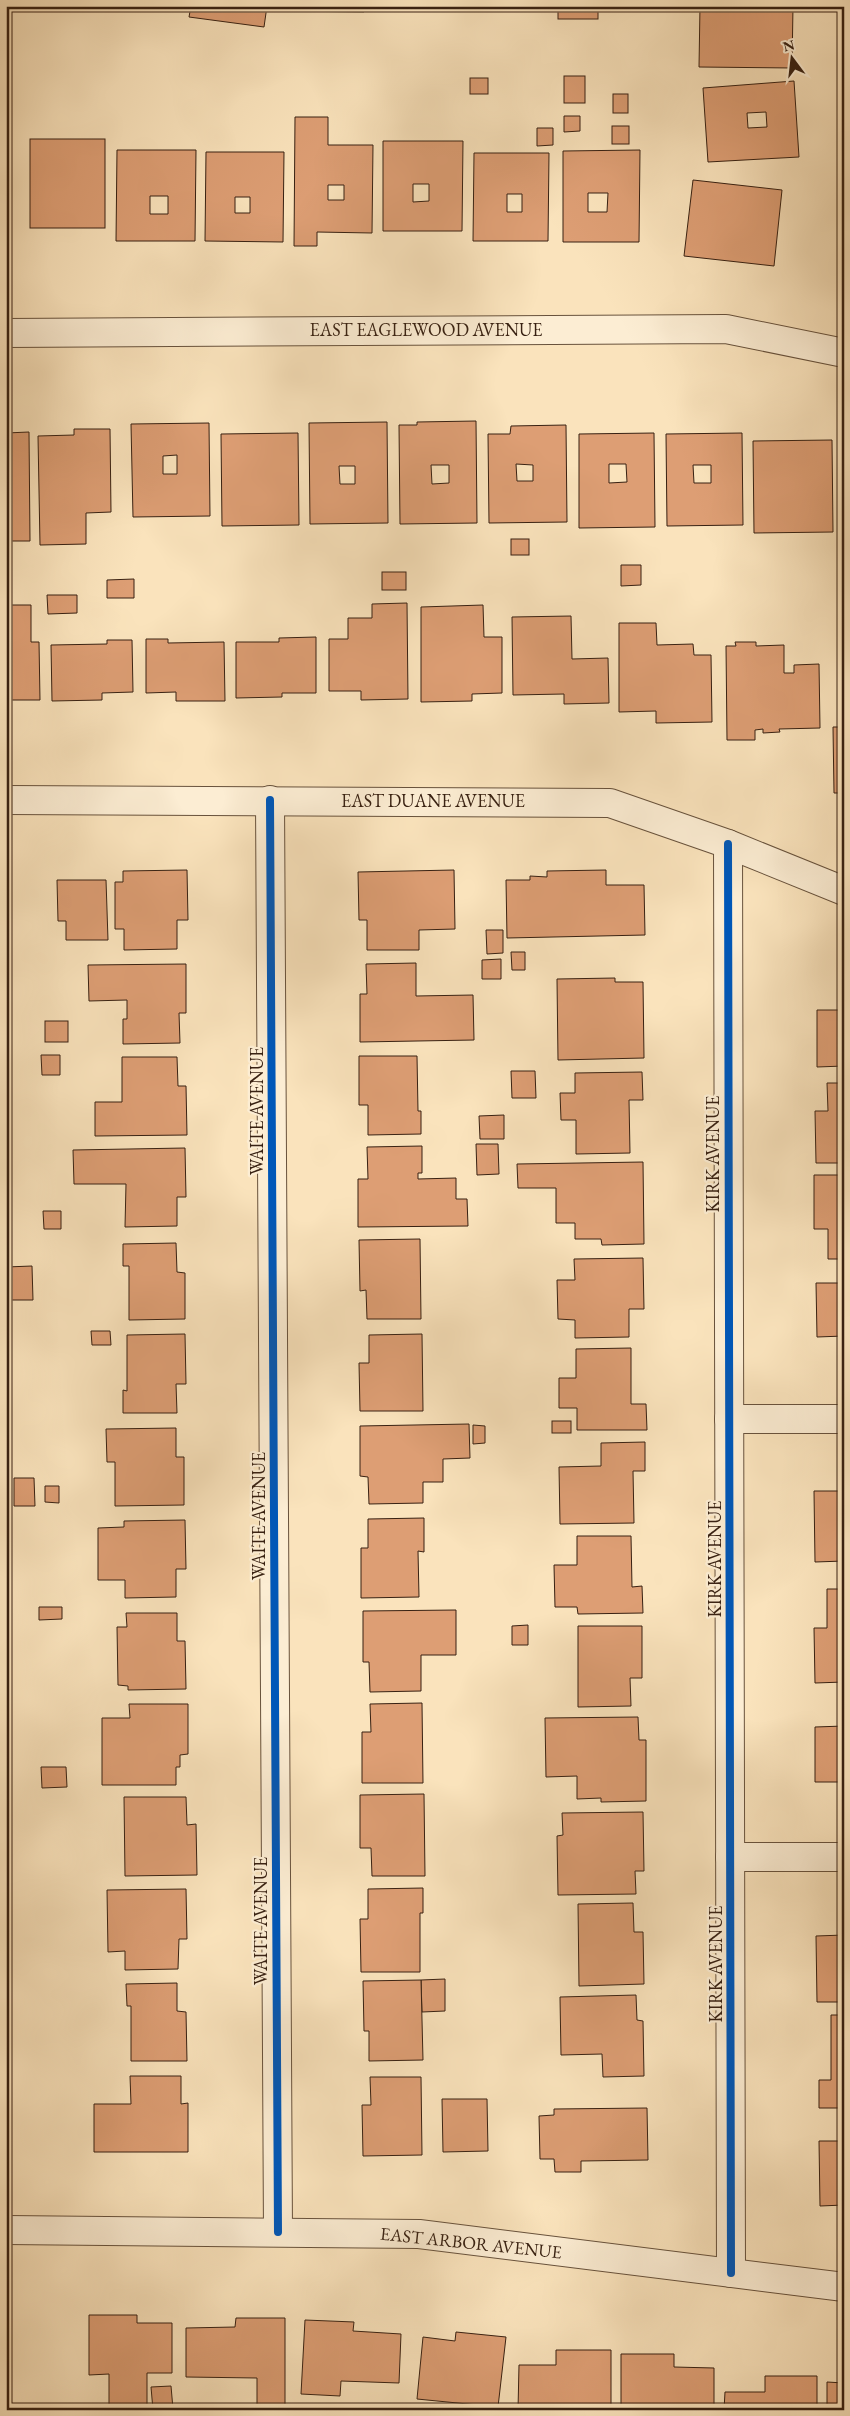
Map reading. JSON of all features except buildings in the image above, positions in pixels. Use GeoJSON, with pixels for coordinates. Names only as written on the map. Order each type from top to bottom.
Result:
{"type":"FeatureCollection","features":[{"type":"Feature","properties":{"kind":"street","name":"EAST EAGLEWOOD AVENUE"},"geometry":{"type":"LineString","coordinates":[[6,333],[726,329],[844,353]]}},
{"type":"Feature","properties":{"kind":"street","name":"EAST DUANE AVENUE"},"geometry":{"type":"LineString","coordinates":[[6,800],[610,803],[728,844],[844,891]]}},
{"type":"Feature","properties":{"kind":"street","name":"WAITE AVENUE"},"geometry":{"type":"LineString","coordinates":[[270,800],[278,2232]]}},
{"type":"Feature","properties":{"kind":"street","name":"KIRK AVENUE"},"geometry":{"type":"LineString","coordinates":[[728,844],[731,2273]]}},
{"type":"Feature","properties":{"kind":"street"},"geometry":{"type":"LineString","coordinates":[[729,1419],[844,1419]]}},
{"type":"Feature","properties":{"kind":"street"},"geometry":{"type":"LineString","coordinates":[[730,1857],[844,1857]]}},
{"type":"Feature","properties":{"kind":"street","name":"EAST ARBOR AVENUE"},"geometry":{"type":"LineString","coordinates":[[6,2230],[419,2234],[844,2287]]}},
{"type":"Feature","properties":{"kind":"cycle path"},"geometry":{"type":"LineString","coordinates":[[270,800],[278,2232]]}},
{"type":"Feature","properties":{"kind":"cycle path"},"geometry":{"type":"LineString","coordinates":[[728,844],[731,2273]]}}]}
